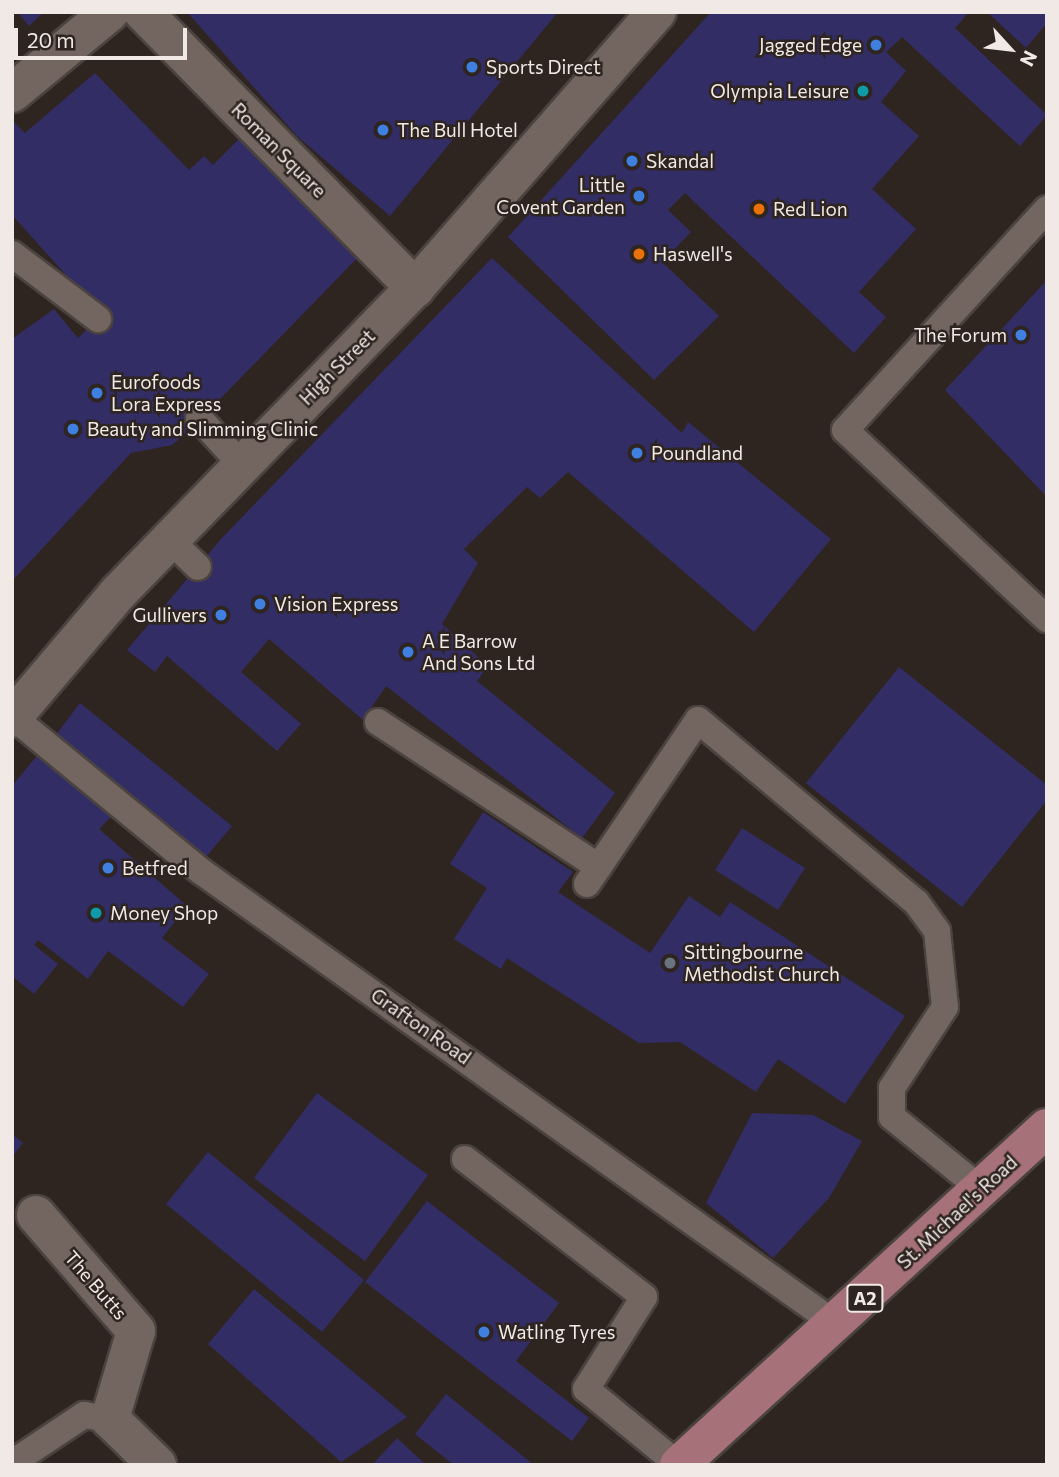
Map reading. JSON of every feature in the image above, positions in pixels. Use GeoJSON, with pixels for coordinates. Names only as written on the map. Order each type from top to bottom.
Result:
{"type":"FeatureCollection","features":[{"type":"Feature","properties":{"kind":"main road","name":"St. Michael's Road"},"geometry":{"type":"LineString","coordinates":[[679,1465],[837,1325],[1047,1128]]}},
{"type":"Feature","properties":{"kind":"street"},"geometry":{"type":"LineString","coordinates":[[12,93],[110,12]]}},
{"type":"Feature","properties":{"kind":"street","name":"Roman Square"},"geometry":{"type":"LineString","coordinates":[[143,12],[415,288]]}},
{"type":"Feature","properties":{"kind":"street","name":"High Street"},"geometry":{"type":"LineString","coordinates":[[13,718],[169,539],[415,288],[657,12]]}},
{"type":"Feature","properties":{"kind":"street","name":"The Butts"},"geometry":{"type":"LineString","coordinates":[[36,1215],[136,1331],[110,1419]]}},
{"type":"Feature","properties":{"kind":"street"},"geometry":{"type":"LineString","coordinates":[[110,1419],[157,1465]]}},
{"type":"Feature","properties":{"kind":"lane"},"geometry":{"type":"LineString","coordinates":[[1047,209],[845,430],[1047,619]]}},
{"type":"Feature","properties":{"kind":"lane"},"geometry":{"type":"LineString","coordinates":[[12,254],[98,319]]}},
{"type":"Feature","properties":{"kind":"lane"},"geometry":{"type":"LineString","coordinates":[[199,418],[242,465]]}},
{"type":"Feature","properties":{"kind":"lane"},"geometry":{"type":"LineString","coordinates":[[169,539],[198,567]]}},
{"type":"Feature","properties":{"kind":"lane","name":"Grafton Road"},"geometry":{"type":"LineString","coordinates":[[13,718],[202,872],[837,1325]]}},
{"type":"Feature","properties":{"kind":"lane"},"geometry":{"type":"LineString","coordinates":[[378,722],[593,875],[698,720],[916,902],[937,931],[944,1007],[892,1088],[892,1117],[981,1189]]}},
{"type":"Feature","properties":{"kind":"lane"},"geometry":{"type":"LineString","coordinates":[[466,1159],[644,1297],[586,1389],[679,1465]]}},
{"type":"Feature","properties":{"kind":"lane"},"geometry":{"type":"LineString","coordinates":[[12,1463],[84,1415],[110,1419]]}},
{"type":"Feature","properties":{"kind":"building"},"geometry":{"type":"Polygon","coordinates":[[[17,12],[44,12],[29,26],[17,12]]]}},
{"type":"Feature","properties":{"kind":"building"},"geometry":{"type":"Polygon","coordinates":[[[187,12],[558,12],[390,216],[297,136],[187,12]]]}},
{"type":"Feature","properties":{"kind":"building"},"geometry":{"type":"Polygon","coordinates":[[[711,12],[969,12],[955,28],[1047,115],[1020,146],[902,37],[886,52],[906,71],[881,102],[919,136],[872,189],[916,229],[859,292],[886,317],[854,353],[685,193],[668,210],[691,232],[662,262],[719,316],[654,380],[508,237],[711,12]]]}},
{"type":"Feature","properties":{"kind":"building"},"geometry":{"type":"Polygon","coordinates":[[[987,12],[1047,12],[1047,23],[1026,48],[987,12]]]}},
{"type":"Feature","properties":{"kind":"building"},"geometry":{"type":"Polygon","coordinates":[[[95,73],[189,170],[204,156],[213,165],[245,133],[364,251],[191,429],[172,445],[131,453],[12,581],[12,339],[54,309],[78,338],[102,315],[12,215],[12,120],[25,133],[95,73]]]}},
{"type":"Feature","properties":{"kind":"building"},"geometry":{"type":"Polygon","coordinates":[[[492,258],[682,433],[688,422],[831,539],[754,632],[568,472],[540,498],[527,487],[464,549],[478,563],[442,624],[488,666],[477,681],[615,793],[582,838],[386,686],[363,720],[269,639],[241,672],[301,724],[277,751],[167,656],[155,672],[127,650],[221,539],[492,258]]]}},
{"type":"Feature","properties":{"kind":"building","name":"The Forum"},"geometry":{"type":"Polygon","coordinates":[[[1047,280],[1047,497],[945,390],[1047,280]]]}},
{"type":"Feature","properties":{"kind":"building"},"geometry":{"type":"Polygon","coordinates":[[[899,667],[1047,785],[1047,800],[962,907],[806,783],[899,667]]]}},
{"type":"Feature","properties":{"kind":"building"},"geometry":{"type":"Polygon","coordinates":[[[80,703],[232,826],[200,864],[49,744],[80,703]]]}},
{"type":"Feature","properties":{"kind":"building"},"geometry":{"type":"Polygon","coordinates":[[[40,752],[114,814],[99,829],[187,906],[162,938],[209,974],[183,1007],[108,951],[88,979],[38,940],[34,945],[58,964],[34,994],[12,976],[12,786],[40,752]]]}},
{"type":"Feature","properties":{"kind":"building","name":"Sittingbourne Methodist Church"},"geometry":{"type":"Polygon","coordinates":[[[483,812],[573,872],[558,892],[650,953],[689,896],[720,917],[730,902],[905,1016],[845,1104],[778,1059],[756,1092],[680,1042],[639,1043],[507,958],[501,969],[454,939],[487,888],[450,864],[483,812]]]}},
{"type":"Feature","properties":{"kind":"building"},"geometry":{"type":"Polygon","coordinates":[[[742,828],[805,868],[778,910],[715,870],[742,828]]]}},
{"type":"Feature","properties":{"kind":"building"},"geometry":{"type":"Polygon","coordinates":[[[317,1093],[428,1175],[365,1261],[254,1178],[317,1093]]]}},
{"type":"Feature","properties":{"kind":"building"},"geometry":{"type":"Polygon","coordinates":[[[752,1113],[813,1115],[862,1141],[829,1198],[773,1258],[706,1203],[752,1113]]]}},
{"type":"Feature","properties":{"kind":"building"},"geometry":{"type":"Polygon","coordinates":[[[12,1134],[23,1143],[12,1157],[12,1134]]]}},
{"type":"Feature","properties":{"kind":"building"},"geometry":{"type":"Polygon","coordinates":[[[208,1152],[364,1280],[322,1332],[166,1204],[208,1152]]]}},
{"type":"Feature","properties":{"kind":"building","name":"Watling Tyres"},"geometry":{"type":"Polygon","coordinates":[[[427,1201],[559,1303],[516,1361],[589,1418],[572,1441],[365,1282],[427,1201]]]}},
{"type":"Feature","properties":{"kind":"building"},"geometry":{"type":"Polygon","coordinates":[[[254,1289],[407,1417],[341,1462],[208,1344],[254,1289]]]}},
{"type":"Feature","properties":{"kind":"building"},"geometry":{"type":"Polygon","coordinates":[[[446,1394],[534,1465],[454,1465],[415,1434],[446,1394]]]}},
{"type":"Feature","properties":{"kind":"building"},"geometry":{"type":"Polygon","coordinates":[[[397,1438],[426,1465],[372,1465],[397,1438]]]}},
{"type":"Feature","properties":{"kind":"place","name":"Jagged Edge"},"geometry":{"type":"Point","coordinates":[876,45]}},
{"type":"Feature","properties":{"kind":"place","name":"Sports Direct"},"geometry":{"type":"Point","coordinates":[472,67]}},
{"type":"Feature","properties":{"kind":"place","name":"Olympia Leisure"},"geometry":{"type":"Point","coordinates":[863,91]}},
{"type":"Feature","properties":{"kind":"place","name":"The Bull Hotel"},"geometry":{"type":"Point","coordinates":[383,130]}},
{"type":"Feature","properties":{"kind":"place","name":"Skandal"},"geometry":{"type":"Point","coordinates":[632,161]}},
{"type":"Feature","properties":{"kind":"place","name":"Little Covent Garden"},"geometry":{"type":"Point","coordinates":[639,196]}},
{"type":"Feature","properties":{"kind":"place","name":"Red Lion"},"geometry":{"type":"Point","coordinates":[759,209]}},
{"type":"Feature","properties":{"kind":"place","name":"Haswell's"},"geometry":{"type":"Point","coordinates":[639,254]}},
{"type":"Feature","properties":{"kind":"place","name":"The Forum"},"geometry":{"type":"Point","coordinates":[1021,335]}},
{"type":"Feature","properties":{"kind":"place","name":"Eurofoods Lora Express"},"geometry":{"type":"Point","coordinates":[97,393]}},
{"type":"Feature","properties":{"kind":"place","name":"Beauty and Slimming Clinic"},"geometry":{"type":"Point","coordinates":[73,429]}},
{"type":"Feature","properties":{"kind":"place","name":"Poundland"},"geometry":{"type":"Point","coordinates":[637,453]}},
{"type":"Feature","properties":{"kind":"place","name":"Vision Express"},"geometry":{"type":"Point","coordinates":[260,604]}},
{"type":"Feature","properties":{"kind":"place","name":"Gullivers"},"geometry":{"type":"Point","coordinates":[221,615]}},
{"type":"Feature","properties":{"kind":"place","name":"A E Barrow And Sons Ltd"},"geometry":{"type":"Point","coordinates":[408,652]}},
{"type":"Feature","properties":{"kind":"place","name":"Betfred"},"geometry":{"type":"Point","coordinates":[108,868]}},
{"type":"Feature","properties":{"kind":"place","name":"Money Shop"},"geometry":{"type":"Point","coordinates":[96,913]}},
{"type":"Feature","properties":{"kind":"place","name":"Sittingbourne Methodist Church"},"geometry":{"type":"Point","coordinates":[670,963]}},
{"type":"Feature","properties":{"kind":"place","name":"Watling Tyres"},"geometry":{"type":"Point","coordinates":[484,1332]}}]}
